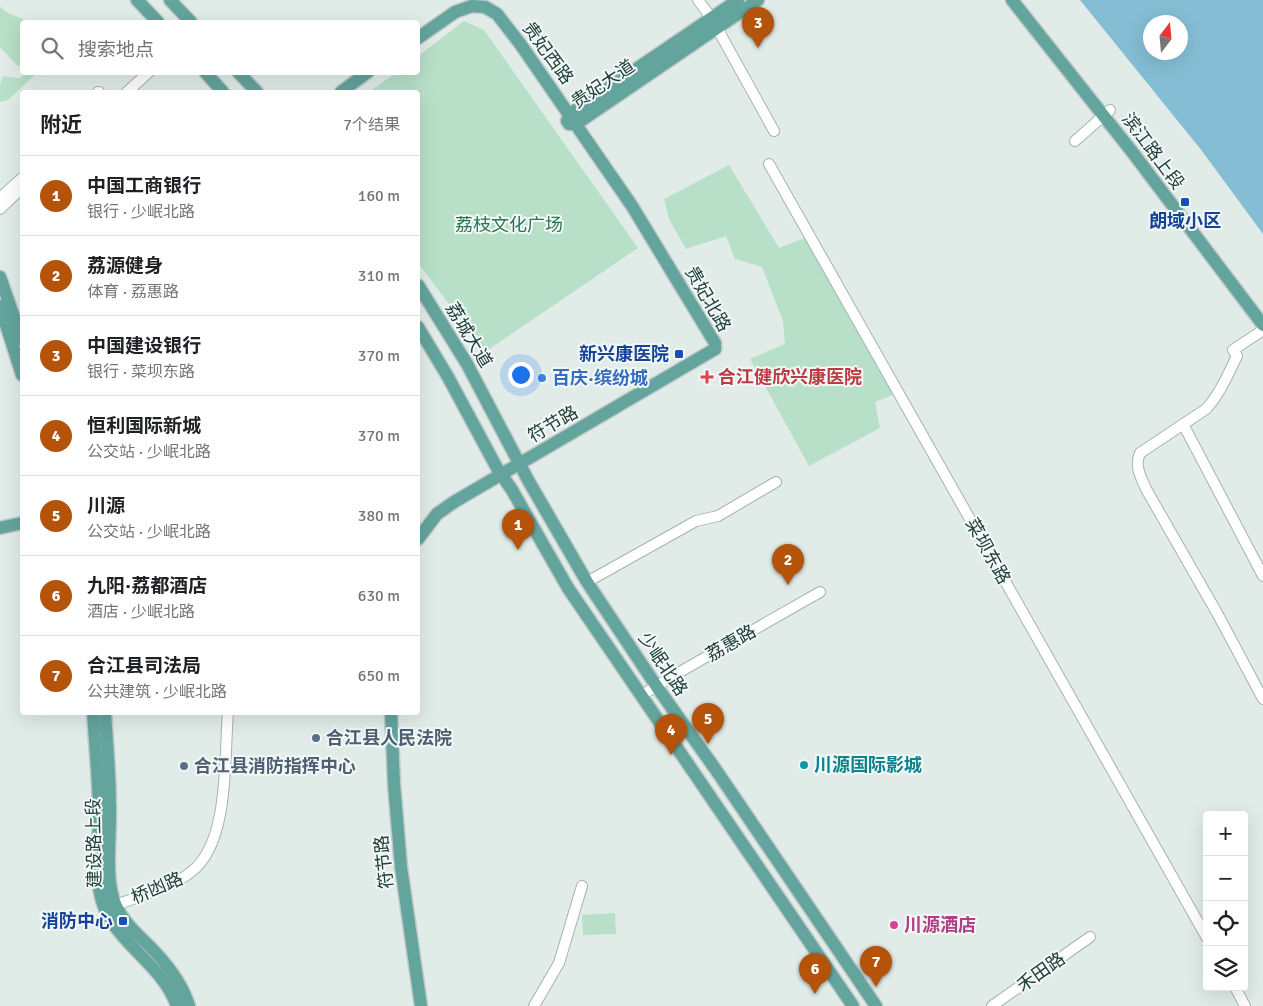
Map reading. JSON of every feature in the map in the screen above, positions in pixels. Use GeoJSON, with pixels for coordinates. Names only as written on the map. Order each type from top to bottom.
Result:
{"type":"FeatureCollection","features":[{"type":"Feature","properties":{"kind":"main road"},"geometry":{"type":"LineString","coordinates":[[137,0],[156,20]]}},
{"type":"Feature","properties":{"kind":"main road"},"geometry":{"type":"LineString","coordinates":[[170,0],[189,20]]}},
{"type":"Feature","properties":{"kind":"main road","name":"贵妃大道"},"geometry":{"type":"LineString","coordinates":[[714,24],[738,0]]}},
{"type":"Feature","properties":{"kind":"main road","name":"贵妃大道"},"geometry":{"type":"LineString","coordinates":[[571,121],[714,24],[758,0]]}},
{"type":"Feature","properties":{"kind":"main road","name":"滨江路上段"},"geometry":{"type":"LineString","coordinates":[[1012,0],[1107,113],[1263,325]]}},
{"type":"Feature","properties":{"kind":"main road","name":"滨江路上段"},"geometry":{"type":"LineString","coordinates":[[1021,0],[1263,313]]}},
{"type":"Feature","properties":{"kind":"main road","name":"贵妃西路"},"geometry":{"type":"LineString","coordinates":[[420,37],[460,9],[472,6],[491,9],[498,14],[521,44],[571,121]]}},
{"type":"Feature","properties":{"kind":"main road","name":"贵妃西路"},"geometry":{"type":"LineString","coordinates":[[420,45],[463,16],[474,13],[488,16],[494,21],[571,121]]}},
{"type":"Feature","properties":{"kind":"main road"},"geometry":{"type":"LineString","coordinates":[[207,75],[221,90]]}},
{"type":"Feature","properties":{"kind":"main road"},"geometry":{"type":"LineString","coordinates":[[241,75],[255,90]]}},
{"type":"Feature","properties":{"kind":"main road"},"geometry":{"type":"LineString","coordinates":[[344,90],[364,75]]}},
{"type":"Feature","properties":{"kind":"main road"},"geometry":{"type":"LineString","coordinates":[[356,90],[376,75]]}},
{"type":"Feature","properties":{"kind":"main road","name":"贵妃北路"},"geometry":{"type":"LineString","coordinates":[[571,121],[713,346]]}},
{"type":"Feature","properties":{"kind":"main road"},"geometry":{"type":"LineString","coordinates":[[0,277],[20,334]]}},
{"type":"Feature","properties":{"kind":"main road","name":"荔城大道"},"geometry":{"type":"LineString","coordinates":[[420,288],[449,334],[518,461]]}},
{"type":"Feature","properties":{"kind":"main road"},"geometry":{"type":"LineString","coordinates":[[0,306],[20,369]]}},
{"type":"Feature","properties":{"kind":"main road"},"geometry":{"type":"LineString","coordinates":[[420,330],[499,472]]}},
{"type":"Feature","properties":{"kind":"main road","name":"符节路"},"geometry":{"type":"LineString","coordinates":[[420,524],[433,508],[499,472],[713,346]]}},
{"type":"Feature","properties":{"kind":"main road"},"geometry":{"type":"LineString","coordinates":[[480,438],[501,428]]}},
{"type":"Feature","properties":{"kind":"main road","name":"少岷北路"},"geometry":{"type":"LineString","coordinates":[[518,461],[587,582],[656,687],[716,770],[876,1006]]}},
{"type":"Feature","properties":{"kind":"main road","name":"符节路"},"geometry":{"type":"LineString","coordinates":[[420,536],[437,514],[499,472]]}},
{"type":"Feature","properties":{"kind":"main road","name":"少岷北路"},"geometry":{"type":"LineString","coordinates":[[499,472],[512,490],[568,588],[853,1006]]}},
{"type":"Feature","properties":{"kind":"main road"},"geometry":{"type":"LineString","coordinates":[[0,528],[20,523]]}},
{"type":"Feature","properties":{"kind":"main road","name":"建设路上段"},"geometry":{"type":"LineString","coordinates":[[93,715],[99,808],[99,889],[110,908],[119,932],[160,974],[176,1006]]}},
{"type":"Feature","properties":{"kind":"main road","name":"建设路上段"},"geometry":{"type":"LineString","coordinates":[[105,715],[110,808],[110,908],[155,952],[176,977],[190,1006]]}},
{"type":"Feature","properties":{"kind":"main road","name":"符节路"},"geometry":{"type":"LineString","coordinates":[[391,715],[394,784],[401,867],[421,1006]]}},
{"type":"Feature","properties":{"kind":"street"},"geometry":{"type":"LineString","coordinates":[[698,0],[714,24],[774,131]]}},
{"type":"Feature","properties":{"kind":"street"},"geometry":{"type":"LineString","coordinates":[[129,90],[146,75]]}},
{"type":"Feature","properties":{"kind":"street"},"geometry":{"type":"LineString","coordinates":[[1075,141],[1107,113]]}},
{"type":"Feature","properties":{"kind":"street","name":"菜坝东路"},"geometry":{"type":"LineString","coordinates":[[769,164],[1203,931]]}},
{"type":"Feature","properties":{"kind":"street"},"geometry":{"type":"LineString","coordinates":[[0,198],[20,180]]}},
{"type":"Feature","properties":{"kind":"street"},"geometry":{"type":"LineString","coordinates":[[0,209],[20,190]]}},
{"type":"Feature","properties":{"kind":"street"},"geometry":{"type":"LineString","coordinates":[[1263,330],[1235,353],[1218,395],[1206,409],[1140,453],[1138,458],[1139,474],[1263,699]]}},
{"type":"Feature","properties":{"kind":"street"},"geometry":{"type":"LineString","coordinates":[[1235,353],[1263,338]]}},
{"type":"Feature","properties":{"kind":"street"},"geometry":{"type":"LineString","coordinates":[[1183,424],[1263,576]]}},
{"type":"Feature","properties":{"kind":"street"},"geometry":{"type":"LineString","coordinates":[[587,582],[696,521],[718,516],[776,482]]}},
{"type":"Feature","properties":{"kind":"street","name":"荔惠路"},"geometry":{"type":"LineString","coordinates":[[642,696],[678,673],[820,592]]}},
{"type":"Feature","properties":{"kind":"street","name":"桥凼路"},"geometry":{"type":"LineString","coordinates":[[110,908],[182,878],[197,868],[208,855],[221,808],[228,715]]}},
{"type":"Feature","properties":{"kind":"street"},"geometry":{"type":"LineString","coordinates":[[534,1006],[559,962],[582,886]]}},
{"type":"Feature","properties":{"kind":"street","name":"禾田路"},"geometry":{"type":"LineString","coordinates":[[992,1006],[1090,937]]}},
{"type":"Feature","properties":{"kind":"street"},"geometry":{"type":"LineString","coordinates":[[1236,991],[1245,1006]]}},
{"type":"Feature","properties":{"kind":"green space"},"geometry":{"type":"Polygon","coordinates":[[[0,7],[8,13],[25,20],[20,20],[20,65],[18,66],[0,47],[0,7]]]}},
{"type":"Feature","properties":{"kind":"green space","name":"荔枝文化广场"},"geometry":{"type":"Polygon","coordinates":[[[464,21],[484,30],[638,248],[485,352],[420,266],[420,90],[372,90],[393,75],[420,75],[420,54],[464,21]]]}},
{"type":"Feature","properties":{"kind":"green space"},"geometry":{"type":"Polygon","coordinates":[[[35,75],[8,100],[0,102],[0,85],[3,76],[19,78],[35,75]]]}},
{"type":"Feature","properties":{"kind":"green space"},"geometry":{"type":"Polygon","coordinates":[[[729,165],[779,248],[807,237],[895,394],[875,402],[880,428],[809,466],[750,359],[785,344],[783,321],[762,267],[735,259],[726,236],[686,249],[669,219],[664,199],[729,165]]]}},
{"type":"Feature","properties":{"kind":"green space"},"geometry":{"type":"Polygon","coordinates":[[[615,913],[616,934],[583,935],[582,915],[615,913]]]}},
{"type":"Feature","properties":{"kind":"water"},"geometry":{"type":"Polygon","coordinates":[[[1080,0],[1263,0],[1263,234],[1202,151],[1080,0]]]}},
{"type":"Feature","properties":{"kind":"place","name":"中国建设银行"},"geometry":{"type":"Point","coordinates":[758,48]}},
{"type":"Feature","properties":{"kind":"place","name":"朗域小区"},"geometry":{"type":"Point","coordinates":[1185,202]}},
{"type":"Feature","properties":{"kind":"place","name":"新兴康医院"},"geometry":{"type":"Point","coordinates":[679,354]}},
{"type":"Feature","properties":{"kind":"place","name":"合江健欣兴康医院"},"geometry":{"type":"Point","coordinates":[707,377]}},
{"type":"Feature","properties":{"kind":"place","name":"百庆·缤纷城"},"geometry":{"type":"Point","coordinates":[542,378]}},
{"type":"Feature","properties":{"kind":"place","name":"中国工商银行"},"geometry":{"type":"Point","coordinates":[518,550]}},
{"type":"Feature","properties":{"kind":"place","name":"荔源健身"},"geometry":{"type":"Point","coordinates":[788,585]}},
{"type":"Feature","properties":{"kind":"place","name":"合江县人民法院"},"geometry":{"type":"Point","coordinates":[316,738]}},
{"type":"Feature","properties":{"kind":"place","name":"川源"},"geometry":{"type":"Point","coordinates":[708,744]}},
{"type":"Feature","properties":{"kind":"place","name":"恒利国际新城"},"geometry":{"type":"Point","coordinates":[671,755]}},
{"type":"Feature","properties":{"kind":"place","name":"川源国际影城"},"geometry":{"type":"Point","coordinates":[804,765]}},
{"type":"Feature","properties":{"kind":"place","name":"合江县消防指挥中心"},"geometry":{"type":"Point","coordinates":[184,766]}},
{"type":"Feature","properties":{"kind":"place","name":"消防中心"},"geometry":{"type":"Point","coordinates":[123,921]}},
{"type":"Feature","properties":{"kind":"place","name":"川源酒店"},"geometry":{"type":"Point","coordinates":[894,925]}},
{"type":"Feature","properties":{"kind":"place","name":"合江县司法局"},"geometry":{"type":"Point","coordinates":[876,987]}},
{"type":"Feature","properties":{"kind":"place","name":"九阳·荔都酒店"},"geometry":{"type":"Point","coordinates":[815,994]}}]}
